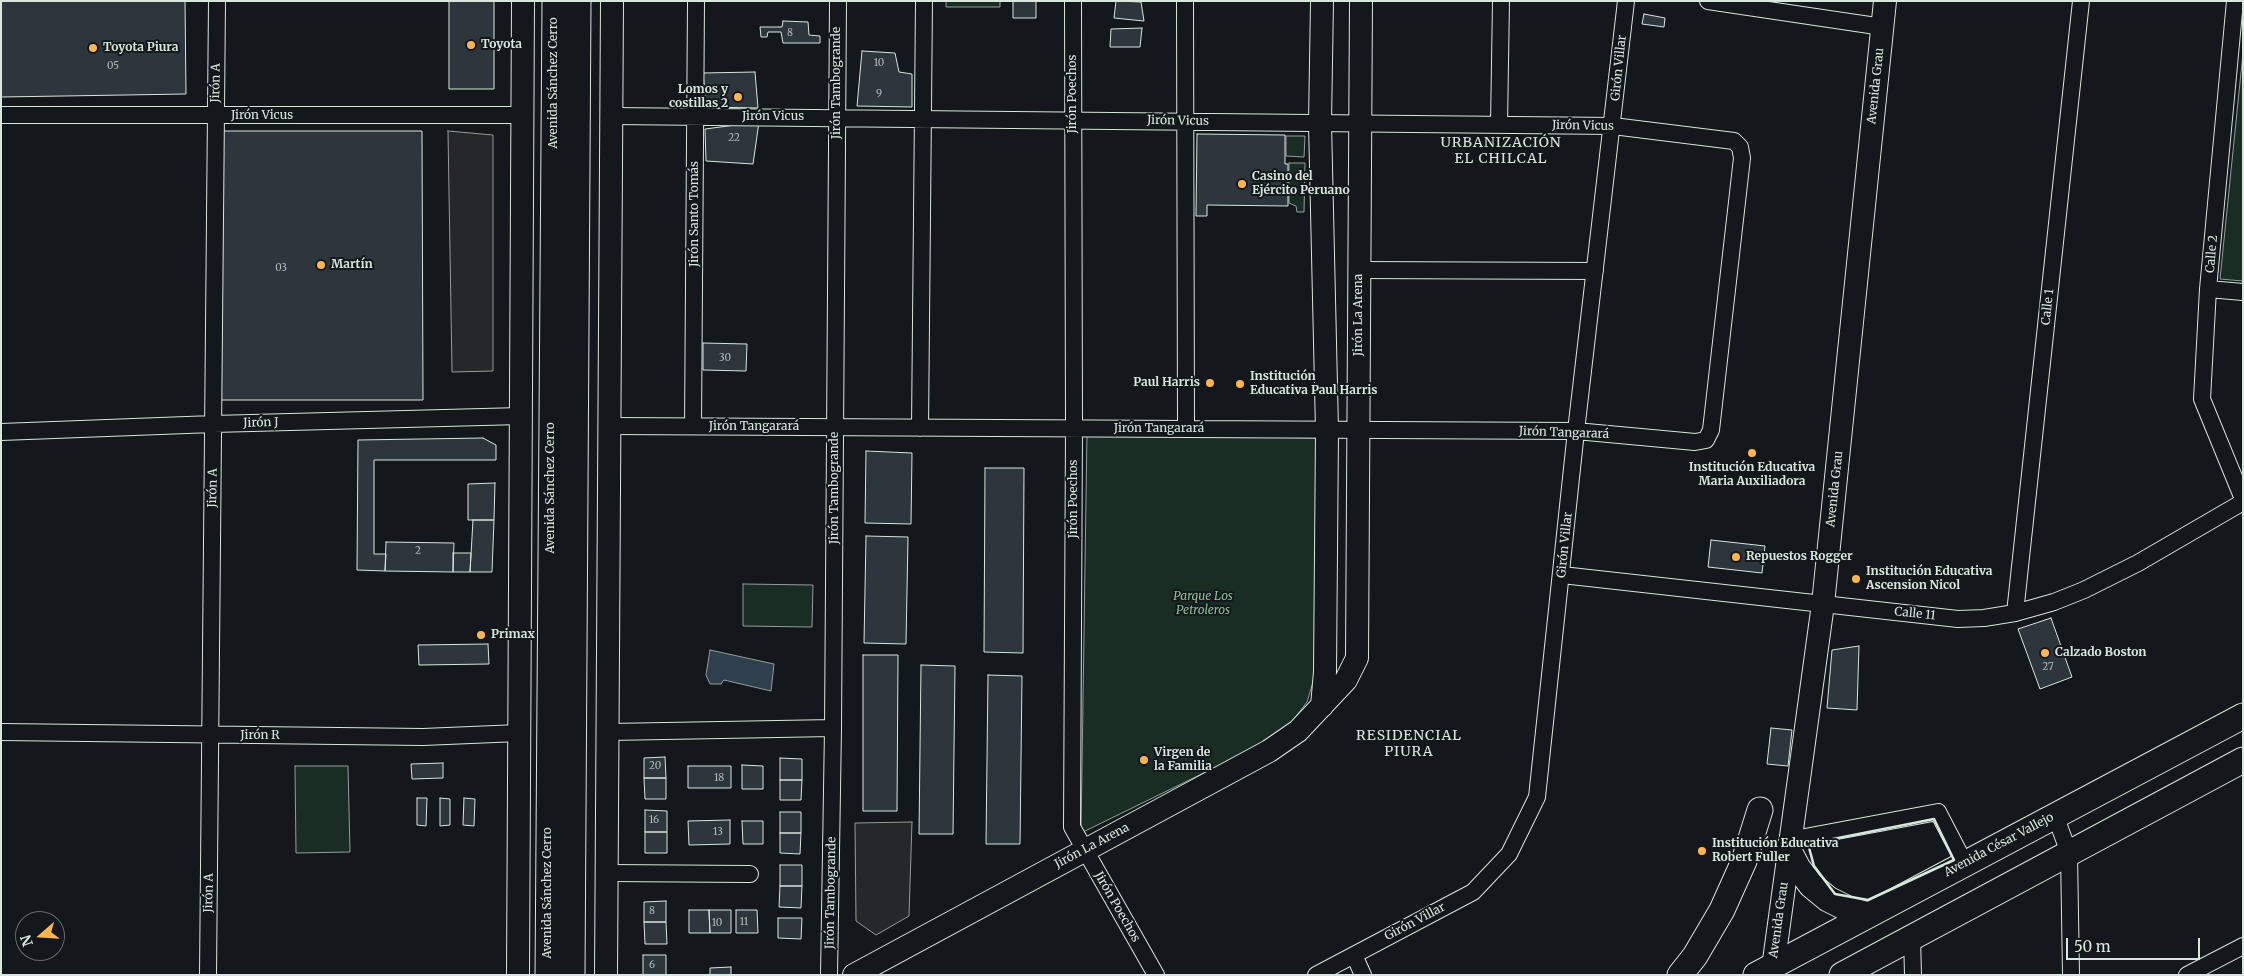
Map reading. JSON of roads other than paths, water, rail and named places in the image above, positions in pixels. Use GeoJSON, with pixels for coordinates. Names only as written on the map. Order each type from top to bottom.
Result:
{"type":"FeatureCollection","features":[{"type":"Feature","properties":{"kind":"main road"},"geometry":{"type":"LineString","coordinates":[[518,975],[523,1]]}},
{"type":"Feature","properties":{"kind":"main road","name":"Avenida Sánchez Cerro"},"geometry":{"type":"LineString","coordinates":[[548,975],[555,1]]}},
{"type":"Feature","properties":{"kind":"main road","name":"Avenida Sánchez Cerro"},"geometry":{"type":"LineString","coordinates":[[572,975],[578,1]]}},
{"type":"Feature","properties":{"kind":"main road"},"geometry":{"type":"LineString","coordinates":[[606,975],[611,426],[612,1]]}},
{"type":"Feature","properties":{"kind":"main road"},"geometry":{"type":"LineString","coordinates":[[1322,1],[1320,123],[1327,430],[1325,648],[1322,706]]}},
{"type":"Feature","properties":{"kind":"main road","name":"Jirón La Arena"},"geometry":{"type":"LineString","coordinates":[[854,975],[1269,751],[1298,731],[1346,680],[1357,658],[1361,1]]}},
{"type":"Feature","properties":{"kind":"main road","name":"Avenida Grau"},"geometry":{"type":"LineString","coordinates":[[1767,971],[1789,844],[1823,604],[1885,1]]}},
{"type":"Feature","properties":{"kind":"main road","name":"Avenida César Vallejo"},"geometry":{"type":"LineString","coordinates":[[1767,971],[1868,914],[2243,716]]}},
{"type":"Feature","properties":{"kind":"main road"},"geometry":{"type":"LineString","coordinates":[[1842,975],[2243,760]]}},
{"type":"Feature","properties":{"kind":"main road"},"geometry":{"type":"LineString","coordinates":[[1680,975],[1695,956],[1722,910],[1744,861],[1760,810]]}},
{"type":"Feature","properties":{"kind":"main road"},"geometry":{"type":"LineString","coordinates":[[1789,844],[1798,868],[1812,885],[1828,899],[1848,909],[1868,914]]}},
{"type":"Feature","properties":{"kind":"street","name":"Jirón A"},"geometry":{"type":"LineString","coordinates":[[208,975],[217,1]]}},
{"type":"Feature","properties":{"kind":"street","name":"Jirón Santo Tomás"},"geometry":{"type":"LineString","coordinates":[[693,426],[696,1]]}},
{"type":"Feature","properties":{"kind":"street","name":"Jirón Tambogrande"},"geometry":{"type":"LineString","coordinates":[[829,975],[833,728],[838,1]]}},
{"type":"Feature","properties":{"kind":"street"},"geometry":{"type":"LineString","coordinates":[[920,428],[924,1]]}},
{"type":"Feature","properties":{"kind":"street","name":"Jirón Poechos"},"geometry":{"type":"LineString","coordinates":[[1073,1],[1074,428],[1072,827],[1156,975]]}},
{"type":"Feature","properties":{"kind":"street"},"geometry":{"type":"LineString","coordinates":[[1185,1],[1186,429]]}},
{"type":"Feature","properties":{"kind":"street"},"geometry":{"type":"LineString","coordinates":[[1499,125],[1501,1]]}},
{"type":"Feature","properties":{"kind":"street","name":"Girón Villar"},"geometry":{"type":"LineString","coordinates":[[1316,975],[1473,892],[1509,854],[1537,797],[1576,431],[1613,126],[1626,1]]}},
{"type":"Feature","properties":{"kind":"street"},"geometry":{"type":"LineString","coordinates":[[1708,1],[1882,27]]}},
{"type":"Feature","properties":{"kind":"street","name":"Calle 1"},"geometry":{"type":"LineString","coordinates":[[2015,613],[2081,1]]}},
{"type":"Feature","properties":{"kind":"street","name":"Calle 2"},"geometry":{"type":"LineString","coordinates":[[2235,1],[2208,289],[2202,399],[2243,500]]}},
{"type":"Feature","properties":{"kind":"street","name":"Jirón Vicus"},"geometry":{"type":"LineString","coordinates":[[1,115],[523,115]]}},
{"type":"Feature","properties":{"kind":"street","name":"Jirón Vicus"},"geometry":{"type":"LineString","coordinates":[[612,116],[1073,119],[1613,126],[1734,141],[1740,147],[1742,158],[1711,430],[1706,440]]}},
{"type":"Feature","properties":{"kind":"street"},"geometry":{"type":"LineString","coordinates":[[1358,270],[1595,271]]}},
{"type":"Feature","properties":{"kind":"street"},"geometry":{"type":"LineString","coordinates":[[2208,289],[2243,292]]}},
{"type":"Feature","properties":{"kind":"street","name":"Jirón J"},"geometry":{"type":"LineString","coordinates":[[1,432],[521,416]]}},
{"type":"Feature","properties":{"kind":"street","name":"Jirón Tangarará"},"geometry":{"type":"LineString","coordinates":[[611,426],[1576,431],[1695,442],[1706,440]]}},
{"type":"Feature","properties":{"kind":"street","name":"Calle 11"},"geometry":{"type":"LineString","coordinates":[[1562,575],[1958,619],[2015,613],[2054,602],[2084,590],[2138,563],[2243,500]]}},
{"type":"Feature","properties":{"kind":"street"},"geometry":{"type":"LineString","coordinates":[[608,732],[833,728]]}},
{"type":"Feature","properties":{"kind":"street","name":"Jirón R"},"geometry":{"type":"LineString","coordinates":[[1,732],[210,736],[423,737],[519,733]]}},
{"type":"Feature","properties":{"kind":"street"},"geometry":{"type":"LineString","coordinates":[[1789,844],[1938,812],[1965,864]]}},
{"type":"Feature","properties":{"kind":"street"},"geometry":{"type":"LineString","coordinates":[[2055,816],[2069,853],[2072,975]]}},
{"type":"Feature","properties":{"kind":"street"},"geometry":{"type":"LineString","coordinates":[[607,872],[750,874]]}},
{"type":"Feature","properties":{"kind":"street"},"geometry":{"type":"LineString","coordinates":[[1912,938],[1913,975]]}},
{"type":"Feature","properties":{"kind":"street"},"geometry":{"type":"LineString","coordinates":[[2187,975],[2243,946]]}},
{"type":"Feature","properties":{"kind":"street"},"geometry":{"type":"LineString","coordinates":[[1354,955],[1363,975]]}},
{"type":"Feature","properties":{"kind":"water"},"geometry":{"type":"Polygon","coordinates":[[[710,650],[774,664],[771,691],[724,680],[721,684],[710,684],[706,675],[710,650]]]}},
{"type":"Feature","properties":{"kind":"place","name":"Toyota"},"geometry":{"type":"Point","coordinates":[471,45]}},
{"type":"Feature","properties":{"kind":"place","name":"Toyota Piura"},"geometry":{"type":"Point","coordinates":[93,48]}},
{"type":"Feature","properties":{"kind":"place","name":"Lomos y costillas 2"},"geometry":{"type":"Point","coordinates":[738,97]}},
{"type":"Feature","properties":{"kind":"place","name":"Casino del Ejército Peruano"},"geometry":{"type":"Point","coordinates":[1242,184]}},
{"type":"Feature","properties":{"kind":"place","name":"Martín"},"geometry":{"type":"Point","coordinates":[321,265]}},
{"type":"Feature","properties":{"kind":"place","name":"Paul Harris"},"geometry":{"type":"Point","coordinates":[1210,383]}},
{"type":"Feature","properties":{"kind":"place","name":"Institución Educativa Paul Harris"},"geometry":{"type":"Point","coordinates":[1240,384]}},
{"type":"Feature","properties":{"kind":"place","name":"Institución Educativa Maria Auxiliadora"},"geometry":{"type":"Point","coordinates":[1752,453]}},
{"type":"Feature","properties":{"kind":"place","name":"Repuestos Rogger"},"geometry":{"type":"Point","coordinates":[1736,557]}},
{"type":"Feature","properties":{"kind":"place","name":"Institución Educativa Ascension Nicol"},"geometry":{"type":"Point","coordinates":[1856,579]}},
{"type":"Feature","properties":{"kind":"place","name":"Primax"},"geometry":{"type":"Point","coordinates":[481,635]}},
{"type":"Feature","properties":{"kind":"place","name":"Calzado Boston"},"geometry":{"type":"Point","coordinates":[2045,653]}},
{"type":"Feature","properties":{"kind":"place","name":"Virgen de la Familia"},"geometry":{"type":"Point","coordinates":[1144,760]}},
{"type":"Feature","properties":{"kind":"place","name":"Institución Educativa Robert Fuller"},"geometry":{"type":"Point","coordinates":[1702,851]}},
{"type":"Feature","properties":{"kind":"district","name":"URBANIZACIÓN EL CHILCAL"},"geometry":{"type":"Point","coordinates":[1501,152]}},
{"type":"Feature","properties":{"kind":"district","name":"RESIDENCIAL PIURA"},"geometry":{"type":"Point","coordinates":[1409,744]}},
{"type":"Feature","properties":{"kind":"park label","name":"Parque Los Petroleros"},"geometry":{"type":"Point","coordinates":[1203,604]}}]}
